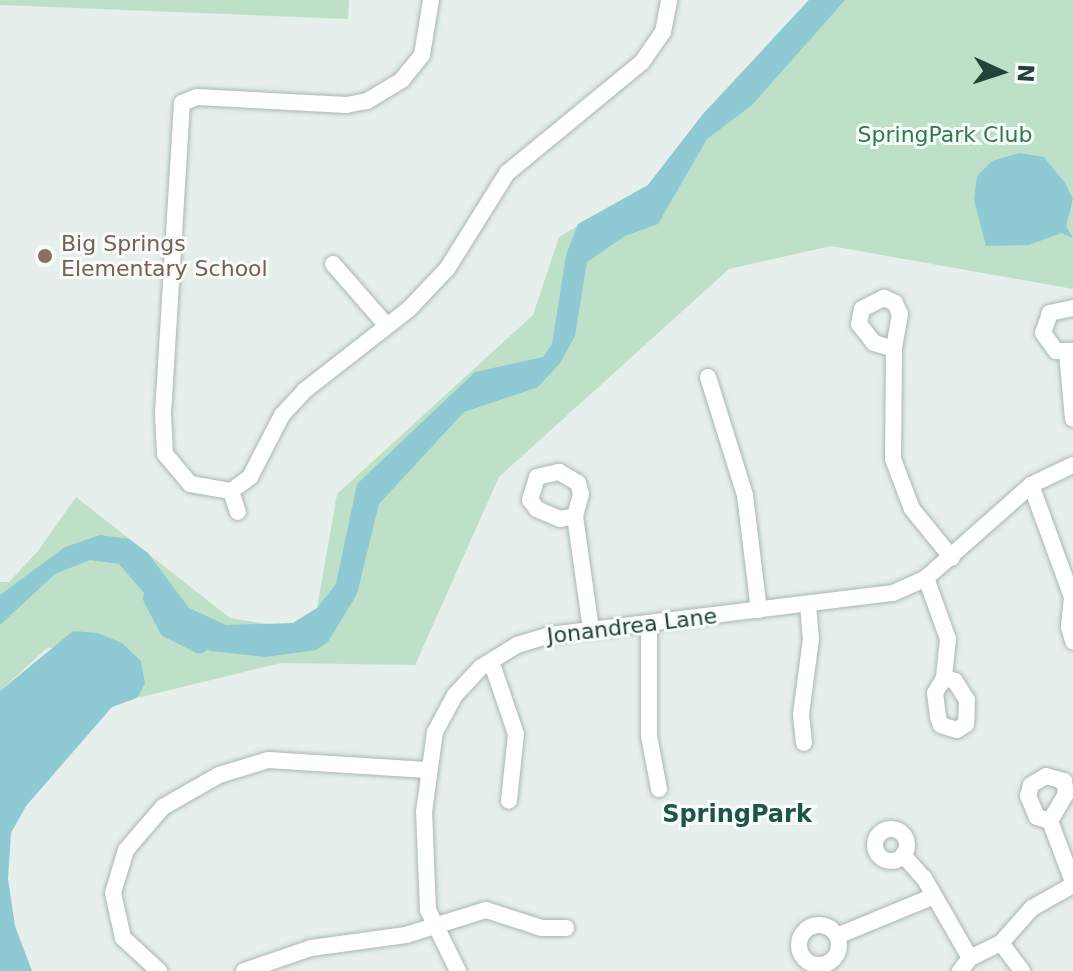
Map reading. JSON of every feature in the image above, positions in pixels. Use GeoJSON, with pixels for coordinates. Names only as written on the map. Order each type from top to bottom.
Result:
{"type":"FeatureCollection","features":[{"type":"Feature","properties":{"kind":"street"},"geometry":{"type":"LineString","coordinates":[[431,0],[422,55],[402,80],[367,101],[346,105],[197,97],[182,103],[165,454],[190,484],[231,491],[250,477],[282,415],[304,391],[387,326],[447,269],[507,173],[642,62],[663,32],[669,0]]}},
{"type":"Feature","properties":{"kind":"street"},"geometry":{"type":"LineString","coordinates":[[333,264],[387,326]]}},
{"type":"Feature","properties":{"kind":"street"},"geometry":{"type":"LineString","coordinates":[[1073,308],[1059,307],[1044,323],[1047,344],[1070,352],[1073,419]]}},
{"type":"Feature","properties":{"kind":"street"},"geometry":{"type":"LineString","coordinates":[[894,349],[893,459],[912,509],[952,558]]}},
{"type":"Feature","properties":{"kind":"street"},"geometry":{"type":"LineString","coordinates":[[708,377],[745,495],[759,610]]}},
{"type":"Feature","properties":{"kind":"street","name":"Jonandrea Lane"},"geometry":{"type":"LineString","coordinates":[[458,971],[434,927],[422,866],[428,770],[444,711],[491,661],[531,640],[591,630],[875,598],[926,578],[1031,485],[1073,465]]}},
{"type":"Feature","properties":{"kind":"street"},"geometry":{"type":"LineString","coordinates":[[1031,485],[1073,597],[1069,627],[1073,641]]}},
{"type":"Feature","properties":{"kind":"street"},"geometry":{"type":"LineString","coordinates":[[231,491],[238,512]]}},
{"type":"Feature","properties":{"kind":"street"},"geometry":{"type":"LineString","coordinates":[[575,516],[591,630]]}},
{"type":"Feature","properties":{"kind":"street"},"geometry":{"type":"LineString","coordinates":[[926,578],[947,630],[944,678]]}},
{"type":"Feature","properties":{"kind":"street"},"geometry":{"type":"LineString","coordinates":[[804,743],[801,714],[811,639],[808,605]]}},
{"type":"Feature","properties":{"kind":"street"},"geometry":{"type":"LineString","coordinates":[[649,623],[649,736],[659,789]]}},
{"type":"Feature","properties":{"kind":"street"},"geometry":{"type":"LineString","coordinates":[[491,661],[516,734],[509,801]]}},
{"type":"Feature","properties":{"kind":"street"},"geometry":{"type":"LineString","coordinates":[[159,971],[123,938],[113,893],[126,850],[163,807],[219,775],[268,760],[428,770]]}},
{"type":"Feature","properties":{"kind":"street"},"geometry":{"type":"LineString","coordinates":[[903,855],[934,896],[965,964],[1001,943],[1032,908],[1073,884],[1050,821]]}},
{"type":"Feature","properties":{"kind":"street"},"geometry":{"type":"LineString","coordinates":[[837,936],[934,896]]}},
{"type":"Feature","properties":{"kind":"street"},"geometry":{"type":"LineString","coordinates":[[244,971],[311,948],[434,927],[486,910],[542,928],[566,928]]}},
{"type":"Feature","properties":{"kind":"street"},"geometry":{"type":"LineString","coordinates":[[1001,943],[1022,971]]}},
{"type":"Feature","properties":{"kind":"green space"},"geometry":{"type":"Polygon","coordinates":[[[0,0],[349,0],[348,19],[0,5],[0,0]]]}},
{"type":"Feature","properties":{"kind":"green space","name":"SpringPark Club"},"geometry":{"type":"Polygon","coordinates":[[[809,0],[1073,0],[1073,289],[831,246],[729,269],[499,477],[415,665],[281,663],[137,698],[145,684],[48,647],[0,691],[0,582],[9,582],[38,551],[76,497],[230,618],[274,625],[293,623],[317,608],[337,494],[533,315],[559,237],[648,185],[703,114],[809,0]]]}},
{"type":"Feature","properties":{"kind":"water"},"geometry":{"type":"Polygon","coordinates":[[[809,0],[845,0],[752,105],[707,139],[658,224],[625,236],[587,262],[575,336],[560,363],[538,387],[464,412],[379,504],[357,594],[328,642],[316,650],[266,657],[211,651],[184,639],[119,564],[90,560],[55,574],[0,625],[0,595],[65,547],[100,535],[129,539],[148,553],[189,608],[226,625],[293,623],[317,608],[336,584],[357,484],[475,372],[543,357],[552,344],[566,255],[578,224],[648,185],[703,114],[809,0]]]}},
{"type":"Feature","properties":{"kind":"water"},"geometry":{"type":"Polygon","coordinates":[[[1019,153],[1044,157],[1065,183],[1073,199],[1066,226],[1073,238],[1061,233],[1029,245],[986,246],[974,200],[977,176],[992,161],[1019,153]]]}},
{"type":"Feature","properties":{"kind":"water"},"geometry":{"type":"Polygon","coordinates":[[[73,631],[98,633],[122,643],[141,661],[145,684],[137,698],[112,707],[26,806],[11,833],[8,879],[15,926],[32,971],[0,971],[0,691],[73,631]]]}},
{"type":"Feature","properties":{"kind":"waterway"},"geometry":{"type":"LineString","coordinates":[[153,598],[169,628],[199,643]]}},
{"type":"Feature","properties":{"kind":"place","name":"Big Springs Elementary School"},"geometry":{"type":"Point","coordinates":[45,256]}},
{"type":"Feature","properties":{"kind":"district","name":"SpringPark"},"geometry":{"type":"Point","coordinates":[737,815]}}]}
